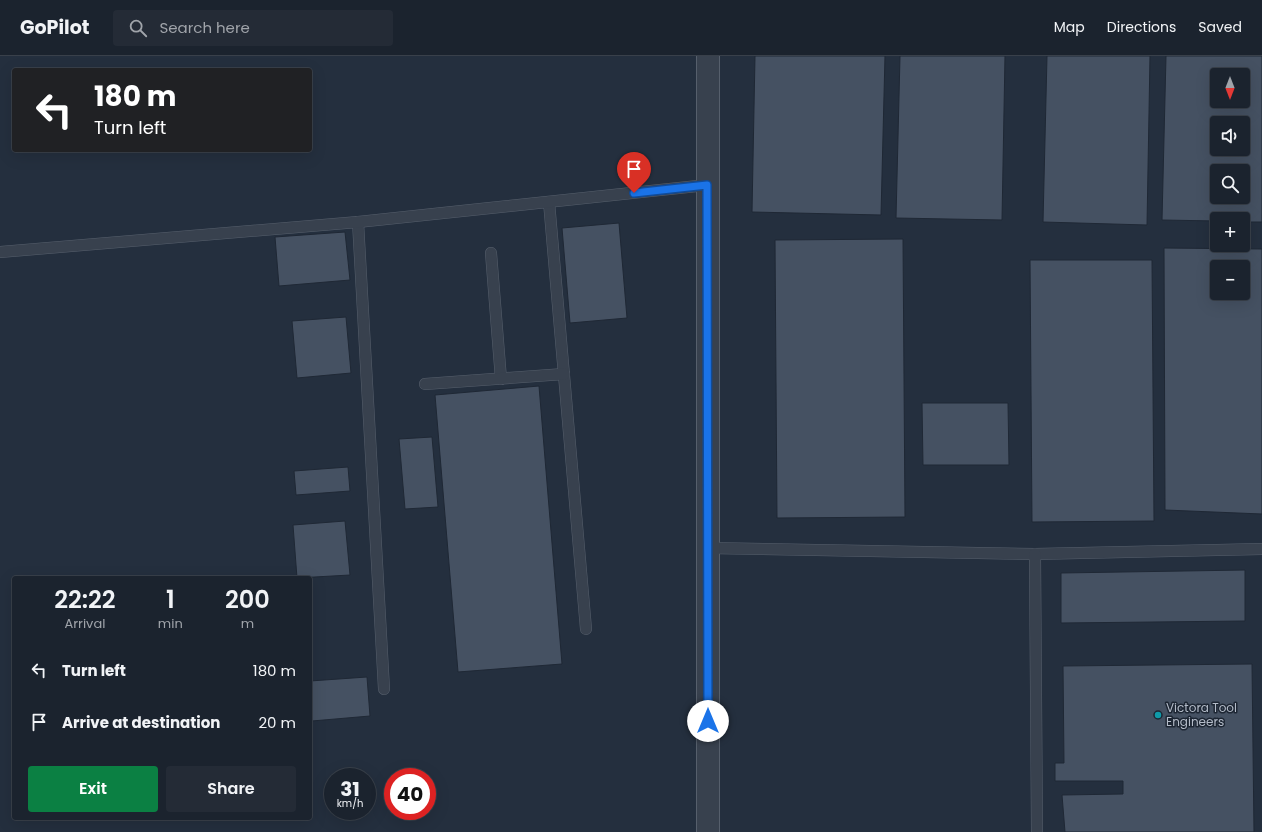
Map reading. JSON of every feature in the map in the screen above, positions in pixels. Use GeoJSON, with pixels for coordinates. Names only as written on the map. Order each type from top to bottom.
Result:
{"type":"FeatureCollection","features":[{"type":"Feature","properties":{"kind":"street"},"geometry":{"type":"LineString","coordinates":[[708,56],[708,832]]}},
{"type":"Feature","properties":{"kind":"lane"},"geometry":{"type":"LineString","coordinates":[[0,252],[358,222],[707,185]]}},
{"type":"Feature","properties":{"kind":"lane"},"geometry":{"type":"LineString","coordinates":[[549,202],[586,629]]}},
{"type":"Feature","properties":{"kind":"lane"},"geometry":{"type":"LineString","coordinates":[[358,222],[384,689]]}},
{"type":"Feature","properties":{"kind":"lane"},"geometry":{"type":"LineString","coordinates":[[491,253],[500,379]]}},
{"type":"Feature","properties":{"kind":"lane"},"geometry":{"type":"LineString","coordinates":[[425,384],[564,374]]}},
{"type":"Feature","properties":{"kind":"lane"},"geometry":{"type":"LineString","coordinates":[[708,548],[1035,554],[1262,550]]}},
{"type":"Feature","properties":{"kind":"lane"},"geometry":{"type":"LineString","coordinates":[[1035,554],[1037,832]]}},
{"type":"Feature","properties":{"kind":"building"},"geometry":{"type":"Polygon","coordinates":[[[755,56],[885,56],[881,215],[752,212],[755,56]]]}},
{"type":"Feature","properties":{"kind":"building"},"geometry":{"type":"Polygon","coordinates":[[[900,56],[1005,56],[1002,220],[896,218],[900,56]]]}},
{"type":"Feature","properties":{"kind":"building"},"geometry":{"type":"Polygon","coordinates":[[[1047,56],[1150,56],[1147,225],[1043,222],[1047,56]]]}},
{"type":"Feature","properties":{"kind":"building"},"geometry":{"type":"Polygon","coordinates":[[[1166,56],[1262,56],[1262,222],[1250,222],[1250,212],[1210,212],[1210,221],[1162,220],[1166,56]]]}},
{"type":"Feature","properties":{"kind":"building"},"geometry":{"type":"Polygon","coordinates":[[[619,223],[627,318],[570,323],[562,228],[619,223]]]}},
{"type":"Feature","properties":{"kind":"building"},"geometry":{"type":"Polygon","coordinates":[[[345,232],[350,280],[279,286],[275,237],[345,232]]]}},
{"type":"Feature","properties":{"kind":"building"},"geometry":{"type":"Polygon","coordinates":[[[903,239],[905,517],[777,518],[775,240],[903,239]]]}},
{"type":"Feature","properties":{"kind":"building"},"geometry":{"type":"Polygon","coordinates":[[[1164,248],[1210,248],[1210,252],[1250,252],[1250,249],[1262,249],[1262,514],[1165,510],[1164,248]]]}},
{"type":"Feature","properties":{"kind":"building"},"geometry":{"type":"Polygon","coordinates":[[[1030,260],[1152,260],[1154,521],[1032,522],[1030,260]]]}},
{"type":"Feature","properties":{"kind":"building"},"geometry":{"type":"Polygon","coordinates":[[[346,317],[351,373],[297,378],[292,321],[346,317]]]}},
{"type":"Feature","properties":{"kind":"building"},"geometry":{"type":"Polygon","coordinates":[[[539,386],[562,664],[458,672],[435,395],[539,386]]]}},
{"type":"Feature","properties":{"kind":"building"},"geometry":{"type":"Polygon","coordinates":[[[922,403],[1008,403],[1009,465],[923,465],[922,403]]]}},
{"type":"Feature","properties":{"kind":"building"},"geometry":{"type":"Polygon","coordinates":[[[432,437],[438,507],[405,509],[399,439],[432,437]]]}},
{"type":"Feature","properties":{"kind":"building"},"geometry":{"type":"Polygon","coordinates":[[[348,467],[350,491],[296,495],[294,471],[348,467]]]}},
{"type":"Feature","properties":{"kind":"building"},"geometry":{"type":"Polygon","coordinates":[[[345,521],[350,575],[312,577],[297,576],[293,525],[345,521]]]}},
{"type":"Feature","properties":{"kind":"building"},"geometry":{"type":"Polygon","coordinates":[[[1245,570],[1245,621],[1061,623],[1061,573],[1245,570]]]}},
{"type":"Feature","properties":{"kind":"building","name":"Victora Tool Engineers"},"geometry":{"type":"Polygon","coordinates":[[[1252,664],[1254,832],[1065,832],[1062,795],[1123,794],[1123,781],[1055,781],[1055,763],[1064,763],[1063,666],[1252,664]]]}},
{"type":"Feature","properties":{"kind":"building"},"geometry":{"type":"Polygon","coordinates":[[[367,677],[370,716],[312,721],[312,681],[367,677]]]}},
{"type":"Feature","properties":{"kind":"place","name":"Victora Tool Engineers"},"geometry":{"type":"Point","coordinates":[1158,715]}},
{"type":"Feature","properties":{"kind":"route"},"geometry":{"type":"LineString","coordinates":[[634,193],[707,185],[708,721]]}}]}
